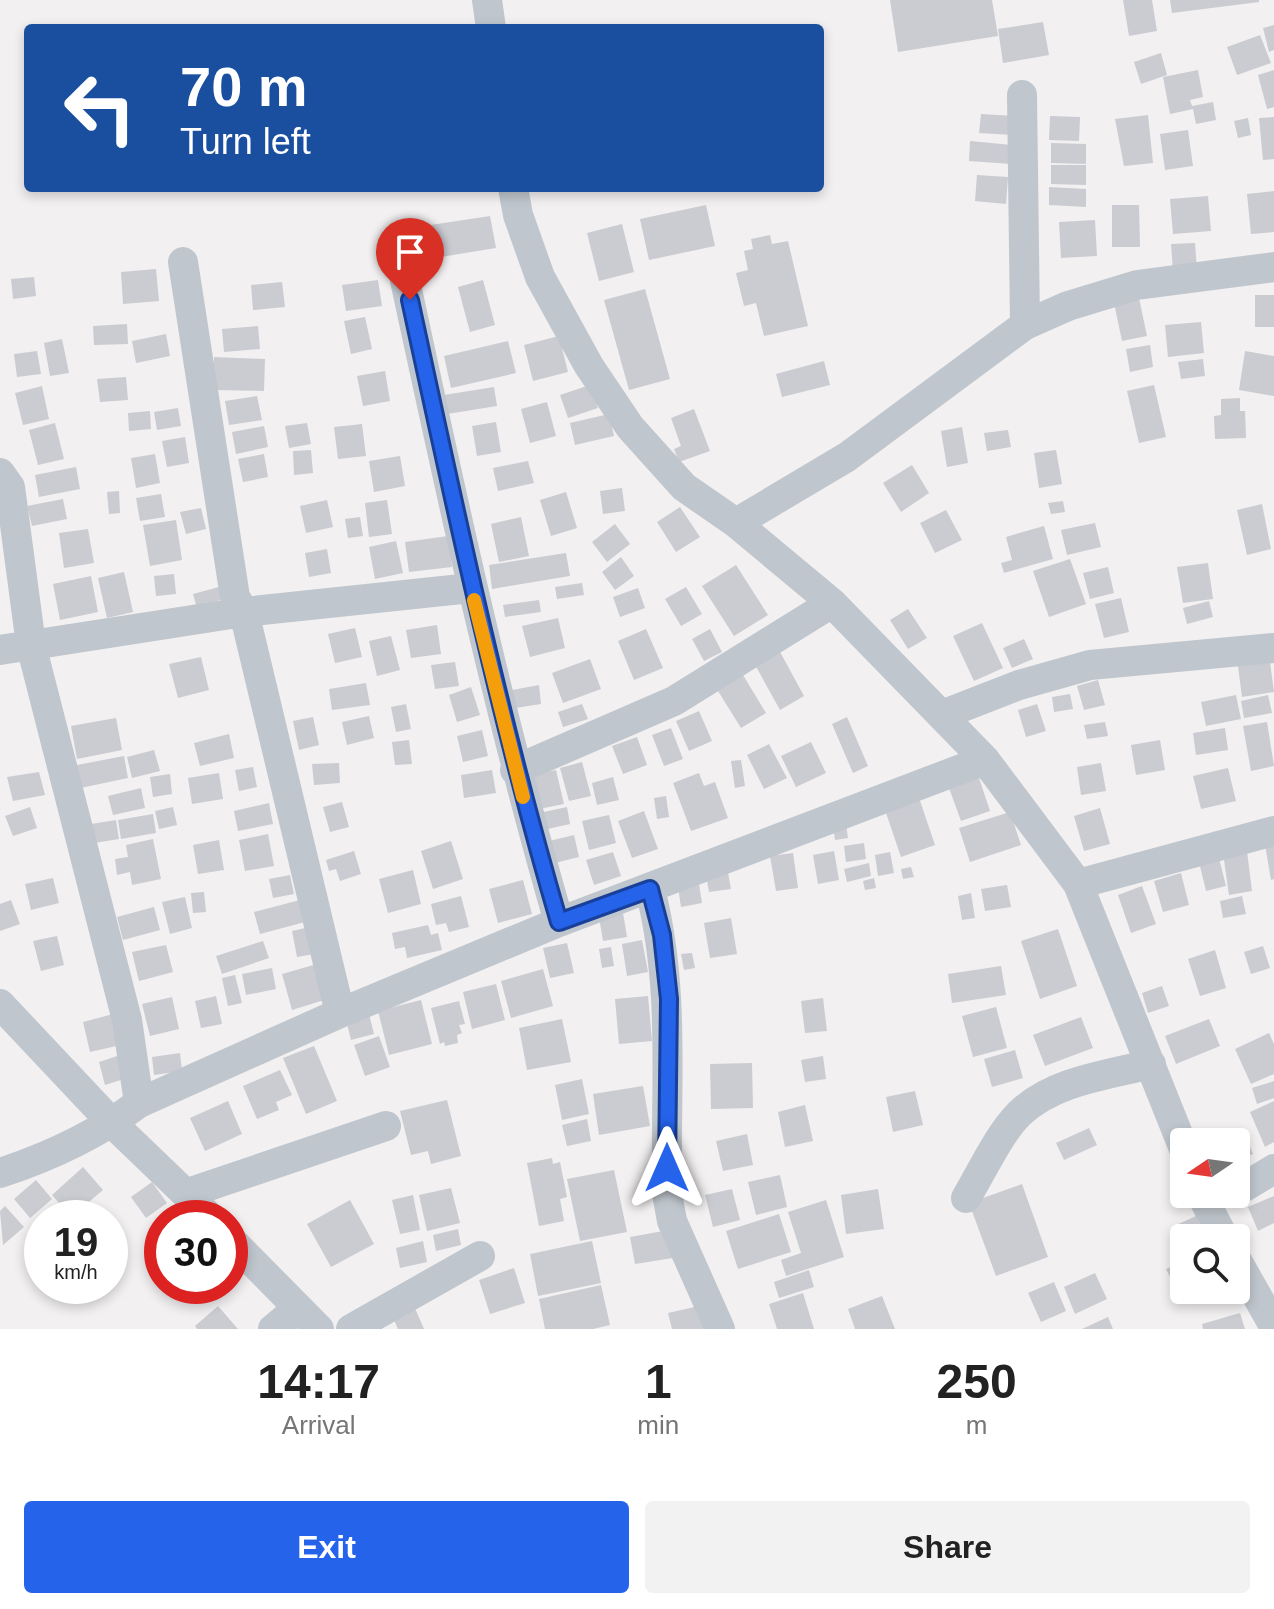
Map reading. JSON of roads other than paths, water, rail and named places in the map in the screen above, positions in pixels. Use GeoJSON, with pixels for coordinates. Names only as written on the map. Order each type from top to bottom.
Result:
{"type":"FeatureCollection","features":[{"type":"Feature","properties":{"kind":"street"},"geometry":{"type":"LineString","coordinates":[[487,0],[490,24]]}},
{"type":"Feature","properties":{"kind":"street"},"geometry":{"type":"LineString","coordinates":[[1022,95],[1025,325]]}},
{"type":"Feature","properties":{"kind":"street"},"geometry":{"type":"LineString","coordinates":[[514,192],[518,215],[540,277],[597,378],[630,427],[684,487],[736,523],[832,603],[942,715],[985,760],[1078,884],[1176,1128]]}},
{"type":"Feature","properties":{"kind":"street"},"geometry":{"type":"LineString","coordinates":[[397,243],[471,588],[515,770],[559,922]]}},
{"type":"Feature","properties":{"kind":"street"},"geometry":{"type":"LineString","coordinates":[[183,262],[235,597],[244,612],[340,1013]]}},
{"type":"Feature","properties":{"kind":"street"},"geometry":{"type":"LineString","coordinates":[[736,523],[847,457],[1025,325],[1068,306],[1137,285],[1274,267]]}},
{"type":"Feature","properties":{"kind":"street"},"geometry":{"type":"LineString","coordinates":[[0,473],[10,487],[31,645],[127,1020],[139,1103]]}},
{"type":"Feature","properties":{"kind":"street"},"geometry":{"type":"LineString","coordinates":[[0,650],[244,612],[471,588]]}},
{"type":"Feature","properties":{"kind":"street"},"geometry":{"type":"LineString","coordinates":[[515,770],[674,701],[832,603]]}},
{"type":"Feature","properties":{"kind":"street"},"geometry":{"type":"LineString","coordinates":[[942,715],[1019,685],[1090,665],[1274,648]]}},
{"type":"Feature","properties":{"kind":"street"},"geometry":{"type":"LineString","coordinates":[[0,1173],[32,1163],[112,1123],[139,1103],[340,1013],[559,922],[985,760]]}},
{"type":"Feature","properties":{"kind":"street"},"geometry":{"type":"LineString","coordinates":[[1078,884],[1274,831]]}},
{"type":"Feature","properties":{"kind":"street"},"geometry":{"type":"LineString","coordinates":[[650,889],[662,935],[669,999],[667,1193],[672,1221],[720,1329]]}},
{"type":"Feature","properties":{"kind":"street"},"geometry":{"type":"LineString","coordinates":[[0,1004],[112,1123],[194,1200]]}},
{"type":"Feature","properties":{"kind":"street"},"geometry":{"type":"LineString","coordinates":[[966,1198],[1018,1115],[1046,1094],[1079,1081],[1151,1064]]}},
{"type":"Feature","properties":{"kind":"street"},"geometry":{"type":"LineString","coordinates":[[188,1193],[386,1126]]}},
{"type":"Feature","properties":{"kind":"street"},"geometry":{"type":"LineString","coordinates":[[1250,1181],[1274,1169]]}},
{"type":"Feature","properties":{"kind":"street"},"geometry":{"type":"LineString","coordinates":[[351,1329],[480,1256]]}},
{"type":"Feature","properties":{"kind":"street"},"geometry":{"type":"LineString","coordinates":[[248,1258],[319,1329]]}},
{"type":"Feature","properties":{"kind":"street"},"geometry":{"type":"LineString","coordinates":[[1250,1284],[1274,1326]]}},
{"type":"Feature","properties":{"kind":"street"},"geometry":{"type":"LineString","coordinates":[[273,1329],[297,1309]]}}]}
